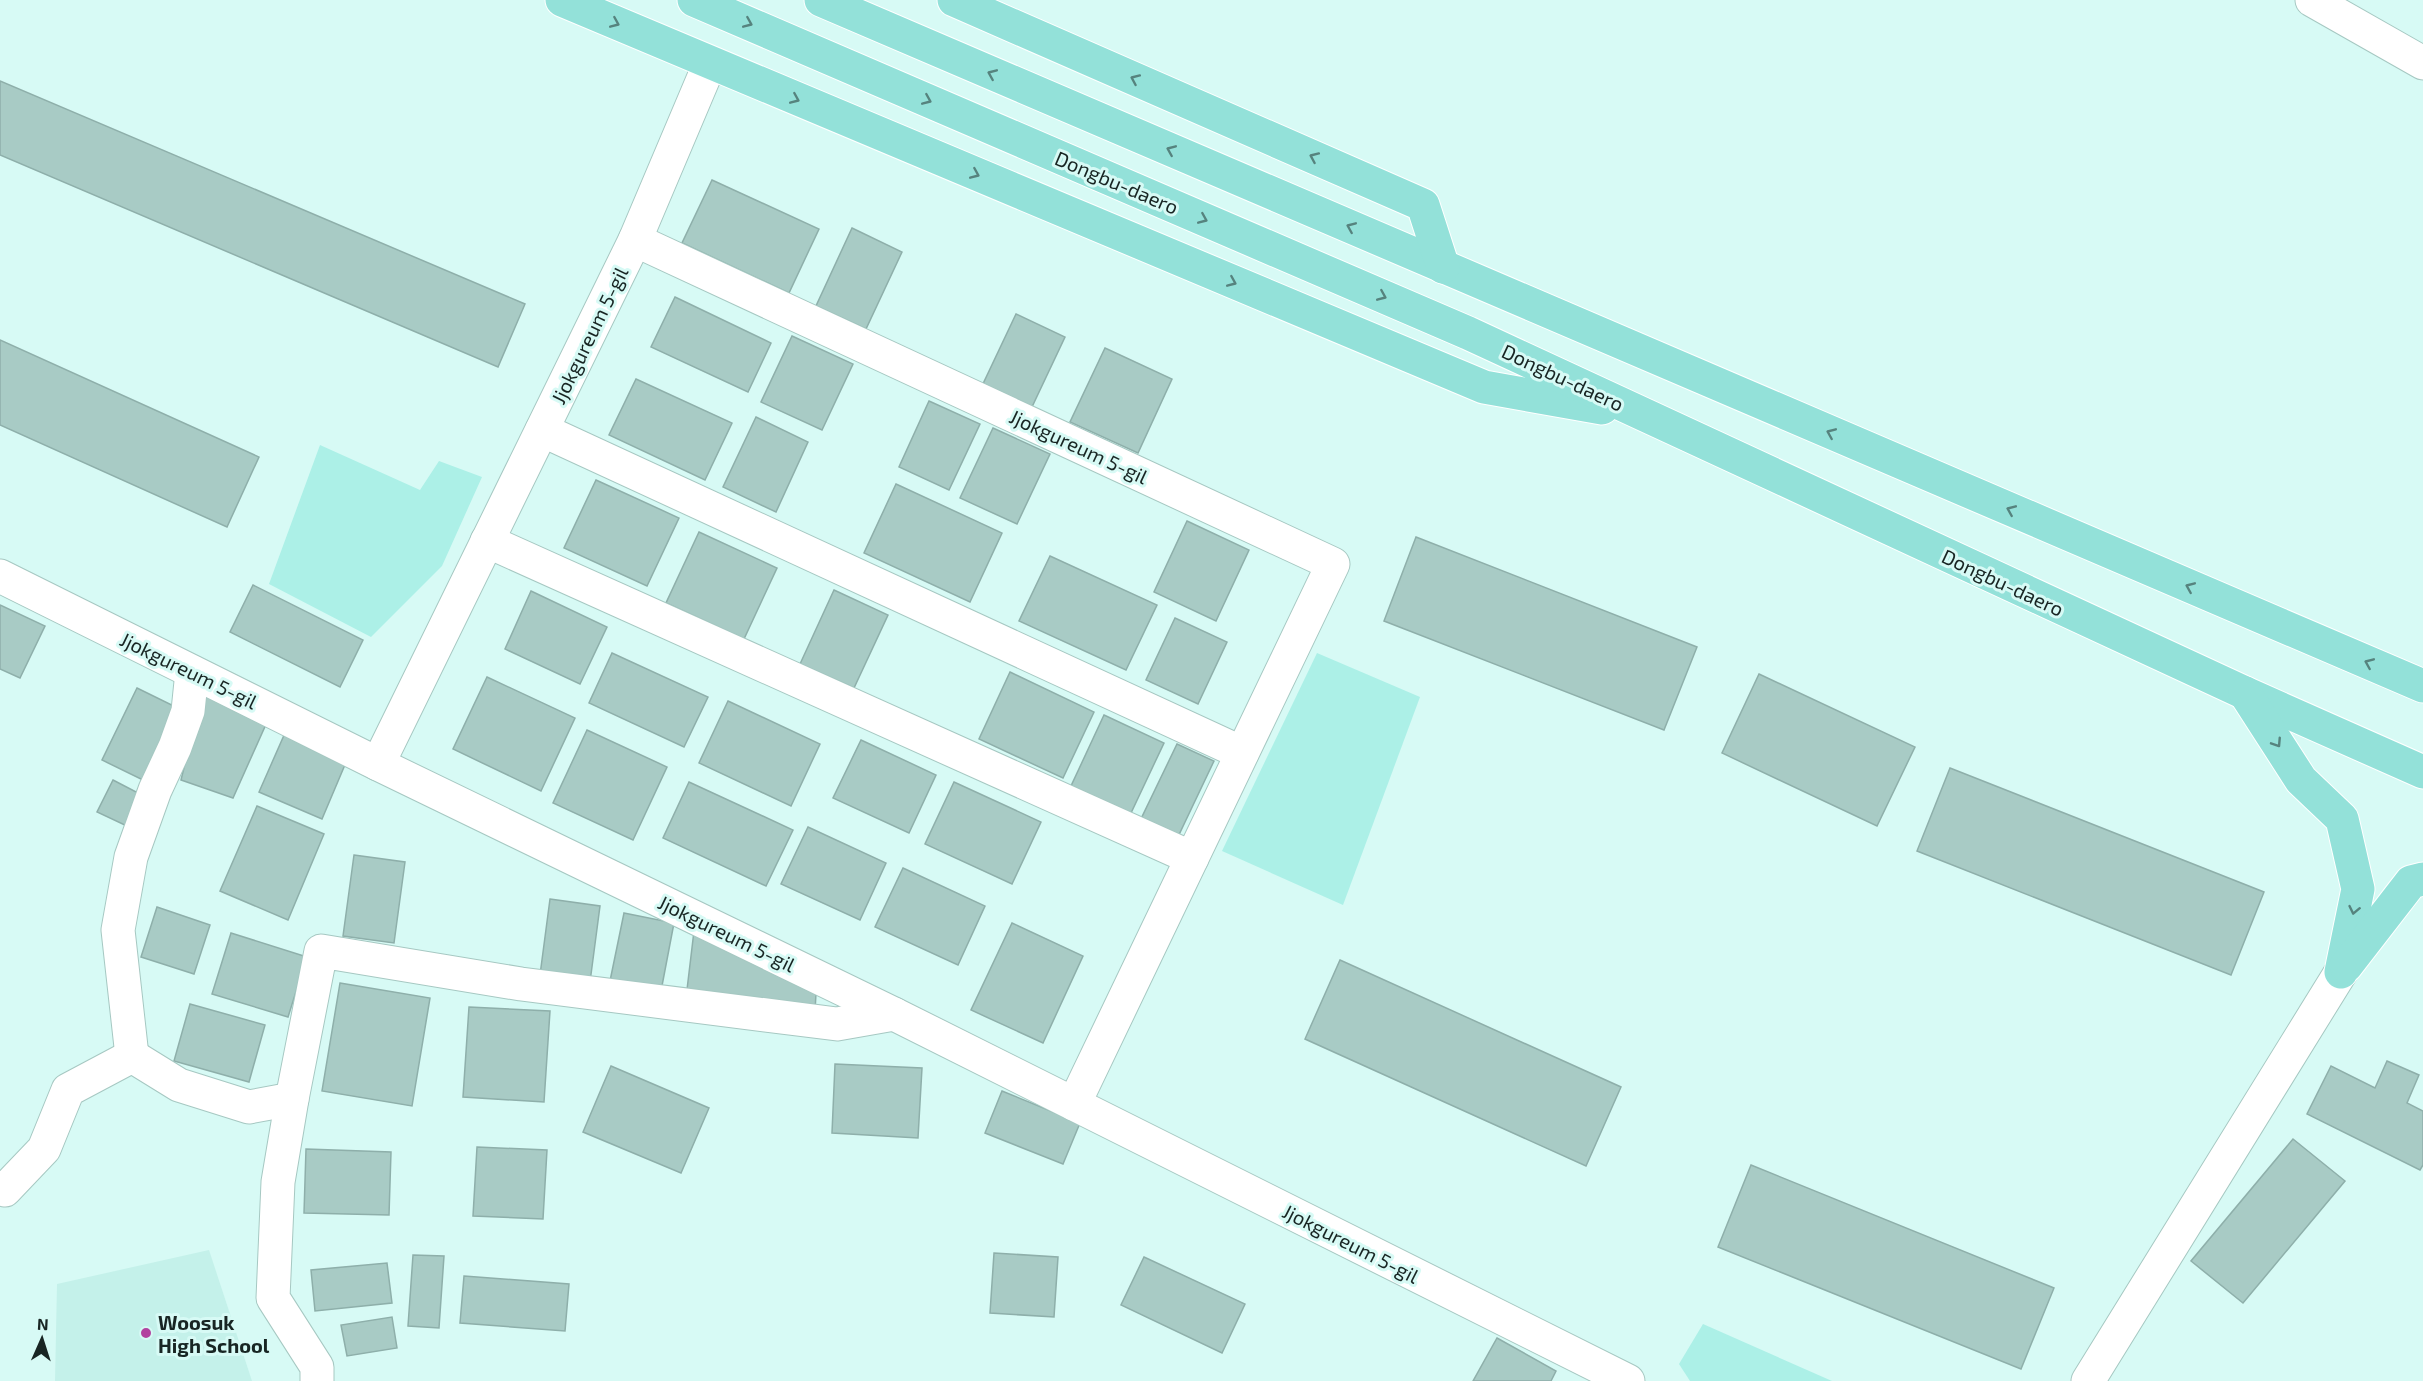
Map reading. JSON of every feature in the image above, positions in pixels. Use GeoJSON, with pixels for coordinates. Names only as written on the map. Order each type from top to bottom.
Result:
{"type":"FeatureCollection","features":[{"type":"Feature","properties":{"kind":"main road"},"geometry":{"type":"LineString","coordinates":[[562,0],[1484,387],[1646,416]]}},
{"type":"Feature","properties":{"kind":"main road","name":"Dongbu-daero"},"geometry":{"type":"LineString","coordinates":[[694,0],[1468,333],[2245,693],[2423,772]]}},
{"type":"Feature","properties":{"kind":"main road"},"geometry":{"type":"LineString","coordinates":[[821,0],[2423,686]]}},
{"type":"Feature","properties":{"kind":"main road"},"geometry":{"type":"LineString","coordinates":[[954,0],[1423,205],[1443,267]]}},
{"type":"Feature","properties":{"kind":"main road"},"geometry":{"type":"LineString","coordinates":[[2245,693],[2301,780],[2342,819],[2358,889],[2341,972]]}},
{"type":"Feature","properties":{"kind":"main road"},"geometry":{"type":"LineString","coordinates":[[2341,972],[2411,882],[2423,879]]}},
{"type":"Feature","properties":{"kind":"street"},"geometry":{"type":"LineString","coordinates":[[2312,0],[2423,63]]}},
{"type":"Feature","properties":{"kind":"street","name":"Jjokgureum 5-gil"},"geometry":{"type":"LineString","coordinates":[[378,764],[635,240],[710,63]]}},
{"type":"Feature","properties":{"kind":"street","name":"Jjokgureum 5-gil"},"geometry":{"type":"LineString","coordinates":[[635,240],[1333,564],[1074,1104]]}},
{"type":"Feature","properties":{"kind":"street"},"geometry":{"type":"LineString","coordinates":[[542,430],[1242,753]]}},
{"type":"Feature","properties":{"kind":"street"},"geometry":{"type":"LineString","coordinates":[[487,541],[1192,858]]}},
{"type":"Feature","properties":{"kind":"street","name":"Jjokgureum 5-gil"},"geometry":{"type":"LineString","coordinates":[[0,576],[378,764],[894,1014],[1628,1381]]}},
{"type":"Feature","properties":{"kind":"street"},"geometry":{"type":"LineString","coordinates":[[132,1056],[118,930],[131,857],[155,790],[188,711],[192,672]]}},
{"type":"Feature","properties":{"kind":"street"},"geometry":{"type":"LineString","coordinates":[[317,1381],[317,1367],[273,1298],[278,1182],[291,1099],[321,951],[522,984],[837,1024],[894,1014]]}},
{"type":"Feature","properties":{"kind":"street"},"geometry":{"type":"LineString","coordinates":[[2088,1381],[2341,972]]}},
{"type":"Feature","properties":{"kind":"street"},"geometry":{"type":"LineString","coordinates":[[132,1056],[179,1085],[249,1107],[291,1099]]}},
{"type":"Feature","properties":{"kind":"street"},"geometry":{"type":"LineString","coordinates":[[0,1189],[5,1190],[44,1149],[68,1090],[132,1056]]}},
{"type":"Feature","properties":{"kind":"shaded area"},"geometry":{"type":"Polygon","coordinates":[[[320,445],[420,490],[439,461],[482,477],[442,566],[371,637],[269,584],[320,445]]]}},
{"type":"Feature","properties":{"kind":"shaded area"},"geometry":{"type":"Polygon","coordinates":[[[1317,653],[1420,697],[1343,905],[1222,851],[1317,653]]]}},
{"type":"Feature","properties":{"kind":"shaded area","name":"Woosuk High School"},"geometry":{"type":"Polygon","coordinates":[[[209,1250],[252,1381],[55,1381],[57,1284],[209,1250]]]}},
{"type":"Feature","properties":{"kind":"shaded area"},"geometry":{"type":"Polygon","coordinates":[[[1703,1324],[1832,1381],[1690,1381],[1679,1364],[1703,1324]]]}},
{"type":"Feature","properties":{"kind":"building"},"geometry":{"type":"Polygon","coordinates":[[[0,81],[525,304],[498,367],[0,155],[0,81]]]}},
{"type":"Feature","properties":{"kind":"building"},"geometry":{"type":"Polygon","coordinates":[[[712,180],[819,229],[789,293],[682,243],[712,180]]]}},
{"type":"Feature","properties":{"kind":"building"},"geometry":{"type":"Polygon","coordinates":[[[852,228],[902,252],[866,329],[816,306],[852,228]]]}},
{"type":"Feature","properties":{"kind":"building"},"geometry":{"type":"Polygon","coordinates":[[[675,297],[771,343],[748,392],[651,347],[675,297]]]}},
{"type":"Feature","properties":{"kind":"building"},"geometry":{"type":"Polygon","coordinates":[[[1016,314],[1065,337],[1031,409],[982,386],[1016,314]]]}},
{"type":"Feature","properties":{"kind":"building"},"geometry":{"type":"Polygon","coordinates":[[[792,336],[853,364],[822,430],[761,402],[792,336]]]}},
{"type":"Feature","properties":{"kind":"building"},"geometry":{"type":"Polygon","coordinates":[[[0,340],[259,457],[227,527],[0,425],[0,340]]]}},
{"type":"Feature","properties":{"kind":"building"},"geometry":{"type":"Polygon","coordinates":[[[1105,348],[1172,379],[1138,453],[1070,422],[1105,348]]]}},
{"type":"Feature","properties":{"kind":"building"},"geometry":{"type":"Polygon","coordinates":[[[636,379],[732,423],[705,480],[609,435],[636,379]]]}},
{"type":"Feature","properties":{"kind":"building"},"geometry":{"type":"Polygon","coordinates":[[[929,401],[980,424],[949,490],[899,467],[929,401]]]}},
{"type":"Feature","properties":{"kind":"building"},"geometry":{"type":"Polygon","coordinates":[[[756,417],[808,442],[776,512],[723,487],[756,417]]]}},
{"type":"Feature","properties":{"kind":"building"},"geometry":{"type":"Polygon","coordinates":[[[993,428],[1050,454],[1017,524],[960,498],[993,428]]]}},
{"type":"Feature","properties":{"kind":"building"},"geometry":{"type":"Polygon","coordinates":[[[596,480],[679,518],[647,586],[564,548],[596,480]]]}},
{"type":"Feature","properties":{"kind":"building"},"geometry":{"type":"Polygon","coordinates":[[[896,484],[1002,533],[970,602],[864,553],[896,484]]]}},
{"type":"Feature","properties":{"kind":"building"},"geometry":{"type":"Polygon","coordinates":[[[1187,521],[1249,550],[1216,621],[1154,592],[1187,521]]]}},
{"type":"Feature","properties":{"kind":"building"},"geometry":{"type":"Polygon","coordinates":[[[699,532],[777,568],[744,639],[666,603],[699,532]]]}},
{"type":"Feature","properties":{"kind":"building"},"geometry":{"type":"Polygon","coordinates":[[[1416,537],[1697,647],[1664,730],[1384,621],[1416,537]]]}},
{"type":"Feature","properties":{"kind":"building"},"geometry":{"type":"Polygon","coordinates":[[[1050,556],[1157,605],[1126,670],[1019,621],[1050,556]]]}},
{"type":"Feature","properties":{"kind":"building"},"geometry":{"type":"Polygon","coordinates":[[[253,585],[363,640],[340,687],[230,632],[253,585]]]}},
{"type":"Feature","properties":{"kind":"building"},"geometry":{"type":"Polygon","coordinates":[[[834,590],[888,615],[854,688],[800,664],[834,590]]]}},
{"type":"Feature","properties":{"kind":"building"},"geometry":{"type":"Polygon","coordinates":[[[531,591],[607,627],[580,684],[505,649],[531,591]]]}},
{"type":"Feature","properties":{"kind":"building"},"geometry":{"type":"Polygon","coordinates":[[[0,605],[45,626],[20,678],[0,669],[0,605]]]}},
{"type":"Feature","properties":{"kind":"building"},"geometry":{"type":"Polygon","coordinates":[[[1175,618],[1227,642],[1198,704],[1146,680],[1175,618]]]}},
{"type":"Feature","properties":{"kind":"building"},"geometry":{"type":"Polygon","coordinates":[[[612,653],[708,697],[684,747],[589,703],[612,653]]]}},
{"type":"Feature","properties":{"kind":"building"},"geometry":{"type":"Polygon","coordinates":[[[1010,672],[1094,712],[1063,778],[979,739],[1010,672]]]}},
{"type":"Feature","properties":{"kind":"building"},"geometry":{"type":"Polygon","coordinates":[[[1759,674],[1915,747],[1877,826],[1722,753],[1759,674]]]}},
{"type":"Feature","properties":{"kind":"building"},"geometry":{"type":"Polygon","coordinates":[[[487,677],[575,718],[541,791],[453,749],[487,677]]]}},
{"type":"Feature","properties":{"kind":"building"},"geometry":{"type":"Polygon","coordinates":[[[137,688],[180,709],[145,781],[102,760],[137,688]]]}},
{"type":"Feature","properties":{"kind":"building"},"geometry":{"type":"Polygon","coordinates":[[[203,690],[267,722],[233,798],[181,780],[203,690]]]}},
{"type":"Feature","properties":{"kind":"building"},"geometry":{"type":"Polygon","coordinates":[[[728,701],[820,744],[791,806],[699,763],[728,701]]]}},
{"type":"Feature","properties":{"kind":"building"},"geometry":{"type":"Polygon","coordinates":[[[1104,715],[1164,743],[1131,813],[1071,786],[1104,715]]]}},
{"type":"Feature","properties":{"kind":"building"},"geometry":{"type":"Polygon","coordinates":[[[587,730],[667,767],[633,840],[553,803],[587,730]]]}},
{"type":"Feature","properties":{"kind":"building"},"geometry":{"type":"Polygon","coordinates":[[[285,733],[347,760],[322,819],[259,792],[285,733]]]}},
{"type":"Feature","properties":{"kind":"building"},"geometry":{"type":"Polygon","coordinates":[[[861,740],[936,775],[909,833],[833,798],[861,740]]]}},
{"type":"Feature","properties":{"kind":"building"},"geometry":{"type":"Polygon","coordinates":[[[1177,744],[1214,761],[1176,841],[1139,823],[1177,744]]]}},
{"type":"Feature","properties":{"kind":"building"},"geometry":{"type":"Polygon","coordinates":[[[1950,768],[2264,892],[2231,975],[1917,851],[1950,768]]]}},
{"type":"Feature","properties":{"kind":"building"},"geometry":{"type":"Polygon","coordinates":[[[113,780],[144,796],[129,827],[97,812],[113,780]]]}},
{"type":"Feature","properties":{"kind":"building"},"geometry":{"type":"Polygon","coordinates":[[[689,782],[793,830],[766,886],[663,838],[689,782]]]}},
{"type":"Feature","properties":{"kind":"building"},"geometry":{"type":"Polygon","coordinates":[[[954,782],[1041,822],[1012,884],[925,844],[954,782]]]}},
{"type":"Feature","properties":{"kind":"building"},"geometry":{"type":"Polygon","coordinates":[[[257,806],[324,834],[288,920],[220,891],[257,806]]]}},
{"type":"Feature","properties":{"kind":"building"},"geometry":{"type":"Polygon","coordinates":[[[808,827],[886,863],[860,920],[781,884],[808,827]]]}},
{"type":"Feature","properties":{"kind":"building"},"geometry":{"type":"Polygon","coordinates":[[[354,855],[405,862],[394,943],[343,936],[354,855]]]}},
{"type":"Feature","properties":{"kind":"building"},"geometry":{"type":"Polygon","coordinates":[[[903,868],[985,906],[958,965],[875,927],[903,868]]]}},
{"type":"Feature","properties":{"kind":"building"},"geometry":{"type":"Polygon","coordinates":[[[550,899],[600,906],[590,982],[540,975],[550,899]]]}},
{"type":"Feature","properties":{"kind":"building"},"geometry":{"type":"Polygon","coordinates":[[[157,907],[210,925],[194,974],[141,957],[157,907]]]}},
{"type":"Feature","properties":{"kind":"building"},"geometry":{"type":"Polygon","coordinates":[[[624,913],[674,923],[661,991],[610,981],[624,913]]]}},
{"type":"Feature","properties":{"kind":"building"},"geometry":{"type":"Polygon","coordinates":[[[1012,923],[1083,956],[1043,1043],[971,1010],[1012,923]]]}},
{"type":"Feature","properties":{"kind":"building"},"geometry":{"type":"Polygon","coordinates":[[[694,931],[816,993],[815,1012],[686,998],[694,931]]]}},
{"type":"Feature","properties":{"kind":"building"},"geometry":{"type":"Polygon","coordinates":[[[231,933],[307,957],[288,1017],[212,994],[231,933]]]}},
{"type":"Feature","properties":{"kind":"building"},"geometry":{"type":"Polygon","coordinates":[[[1340,960],[1621,1087],[1586,1166],[1305,1039],[1340,960]]]}},
{"type":"Feature","properties":{"kind":"building"},"geometry":{"type":"Polygon","coordinates":[[[340,983],[430,998],[412,1106],[322,1091],[340,983]]]}},
{"type":"Feature","properties":{"kind":"building"},"geometry":{"type":"Polygon","coordinates":[[[190,1004],[265,1025],[249,1082],[174,1061],[190,1004]]]}},
{"type":"Feature","properties":{"kind":"building"},"geometry":{"type":"Polygon","coordinates":[[[469,1007],[550,1011],[544,1102],[463,1097],[469,1007]]]}},
{"type":"Feature","properties":{"kind":"building"},"geometry":{"type":"Polygon","coordinates":[[[2387,1061],[2419,1075],[2407,1103],[2423,1111],[2423,1165],[2420,1170],[2307,1114],[2331,1066],[2375,1088],[2387,1061]]]}},
{"type":"Feature","properties":{"kind":"building"},"geometry":{"type":"Polygon","coordinates":[[[835,1064],[922,1068],[918,1138],[832,1133],[835,1064]]]}},
{"type":"Feature","properties":{"kind":"building"},"geometry":{"type":"Polygon","coordinates":[[[611,1066],[709,1108],[681,1173],[583,1132],[611,1066]]]}},
{"type":"Feature","properties":{"kind":"building"},"geometry":{"type":"Polygon","coordinates":[[[1002,1091],[1080,1123],[1063,1164],[985,1133],[1002,1091]]]}},
{"type":"Feature","properties":{"kind":"building"},"geometry":{"type":"Polygon","coordinates":[[[2293,1139],[2345,1181],[2243,1303],[2191,1261],[2293,1139]]]}},
{"type":"Feature","properties":{"kind":"building"},"geometry":{"type":"Polygon","coordinates":[[[477,1147],[547,1150],[543,1219],[473,1216],[477,1147]]]}},
{"type":"Feature","properties":{"kind":"building"},"geometry":{"type":"Polygon","coordinates":[[[306,1149],[391,1152],[389,1215],[304,1213],[306,1149]]]}},
{"type":"Feature","properties":{"kind":"building"},"geometry":{"type":"Polygon","coordinates":[[[1751,1165],[2054,1288],[2021,1369],[1718,1247],[1751,1165]]]}},
{"type":"Feature","properties":{"kind":"building"},"geometry":{"type":"Polygon","coordinates":[[[994,1253],[1058,1257],[1054,1317],[990,1313],[994,1253]]]}},
{"type":"Feature","properties":{"kind":"building"},"geometry":{"type":"Polygon","coordinates":[[[413,1255],[444,1256],[439,1328],[408,1326],[413,1255]]]}},
{"type":"Feature","properties":{"kind":"building"},"geometry":{"type":"Polygon","coordinates":[[[1144,1257],[1245,1304],[1222,1353],[1121,1305],[1144,1257]]]}},
{"type":"Feature","properties":{"kind":"building"},"geometry":{"type":"Polygon","coordinates":[[[387,1263],[392,1303],[315,1311],[311,1270],[387,1263]]]}},
{"type":"Feature","properties":{"kind":"building"},"geometry":{"type":"Polygon","coordinates":[[[464,1276],[569,1284],[565,1331],[460,1323],[464,1276]]]}},
{"type":"Feature","properties":{"kind":"building"},"geometry":{"type":"Polygon","coordinates":[[[392,1317],[397,1348],[347,1356],[341,1325],[392,1317]]]}},
{"type":"Feature","properties":{"kind":"building"},"geometry":{"type":"Polygon","coordinates":[[[1497,1338],[1556,1371],[1551,1381],[1473,1381],[1497,1338]]]}},
{"type":"Feature","properties":{"kind":"place","name":"Woosuk High School"},"geometry":{"type":"Point","coordinates":[146,1333]}}]}
